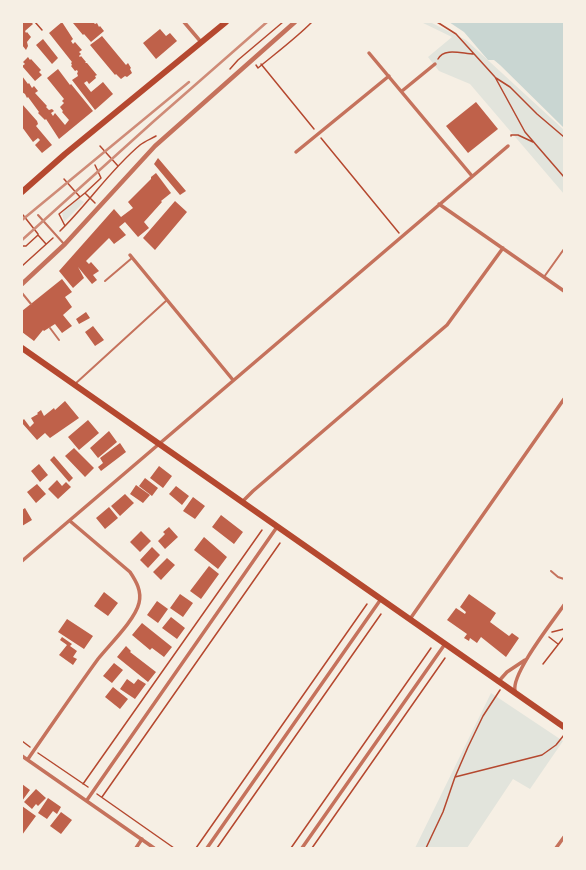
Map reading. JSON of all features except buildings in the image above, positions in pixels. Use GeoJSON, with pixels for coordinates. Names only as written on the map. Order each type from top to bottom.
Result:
{"type":"FeatureCollection","features":[{"type":"Feature","properties":{"kind":"main road"},"geometry":{"type":"LineString","coordinates":[[23,190],[226,22]]}},
{"type":"Feature","properties":{"kind":"main road"},"geometry":{"type":"LineString","coordinates":[[22,348],[564,727]]}},
{"type":"Feature","properties":{"kind":"street"},"geometry":{"type":"LineString","coordinates":[[184,22],[201,42]]}},
{"type":"Feature","properties":{"kind":"street"},"geometry":{"type":"LineString","coordinates":[[22,284],[65,244],[155,146],[295,22]]}},
{"type":"Feature","properties":{"kind":"street"},"geometry":{"type":"LineString","coordinates":[[369,53],[472,176]]}},
{"type":"Feature","properties":{"kind":"street"},"geometry":{"type":"LineString","coordinates":[[402,92],[435,64]]}},
{"type":"Feature","properties":{"kind":"street"},"geometry":{"type":"LineString","coordinates":[[296,152],[389,76]]}},
{"type":"Feature","properties":{"kind":"street"},"geometry":{"type":"LineString","coordinates":[[22,561],[508,146]]}},
{"type":"Feature","properties":{"kind":"street"},"geometry":{"type":"LineString","coordinates":[[439,204],[564,291]]}},
{"type":"Feature","properties":{"kind":"street"},"geometry":{"type":"LineString","coordinates":[[242,502],[452,321],[503,248]]}},
{"type":"Feature","properties":{"kind":"street"},"geometry":{"type":"LineString","coordinates":[[131,257],[233,380]]}},
{"type":"Feature","properties":{"kind":"street"},"geometry":{"type":"LineString","coordinates":[[410,620],[564,399]]}},
{"type":"Feature","properties":{"kind":"street"},"geometry":{"type":"LineString","coordinates":[[28,760],[99,658],[137,612],[140,601],[139,589],[136,580],[130,572],[70,520]]}},
{"type":"Feature","properties":{"kind":"street"},"geometry":{"type":"LineString","coordinates":[[87,800],[277,527]]}},
{"type":"Feature","properties":{"kind":"street"},"geometry":{"type":"LineString","coordinates":[[207,848],[381,600]]}},
{"type":"Feature","properties":{"kind":"street"},"geometry":{"type":"LineString","coordinates":[[516,693],[514,689],[515,683],[526,659],[564,605]]}},
{"type":"Feature","properties":{"kind":"street"},"geometry":{"type":"LineString","coordinates":[[302,848],[445,644]]}},
{"type":"Feature","properties":{"kind":"street"},"geometry":{"type":"LineString","coordinates":[[500,683],[504,674],[526,659]]}},
{"type":"Feature","properties":{"kind":"street"},"geometry":{"type":"LineString","coordinates":[[22,756],[154,848]]}},
{"type":"Feature","properties":{"kind":"street"},"geometry":{"type":"LineString","coordinates":[[556,848],[564,837]]}},
{"type":"Feature","properties":{"kind":"street"},"geometry":{"type":"LineString","coordinates":[[136,848],[142,839]]}},
{"type":"Feature","properties":{"kind":"lane"},"geometry":{"type":"LineString","coordinates":[[38,215],[65,244]]}},
{"type":"Feature","properties":{"kind":"lane"},"geometry":{"type":"LineString","coordinates":[[544,277],[564,249]]}},
{"type":"Feature","properties":{"kind":"lane"},"geometry":{"type":"LineString","coordinates":[[105,280],[131,257]]}},
{"type":"Feature","properties":{"kind":"lane"},"geometry":{"type":"LineString","coordinates":[[22,293],[31,304]]}},
{"type":"Feature","properties":{"kind":"lane"},"geometry":{"type":"LineString","coordinates":[[74,385],[168,300]]}},
{"type":"Feature","properties":{"kind":"lane"},"geometry":{"type":"LineString","coordinates":[[50,328],[59,340]]}},
{"type":"Feature","properties":{"kind":"lane"},"geometry":{"type":"LineString","coordinates":[[551,571],[558,577],[564,579]]}},
{"type":"Feature","properties":{"kind":"path"},"geometry":{"type":"LineString","coordinates":[[36,22],[42,30]]}},
{"type":"Feature","properties":{"kind":"path"},"geometry":{"type":"LineString","coordinates":[[246,53],[258,68],[312,22]]}},
{"type":"Feature","properties":{"kind":"path"},"geometry":{"type":"LineString","coordinates":[[437,22],[456,34],[494,77],[525,132],[564,177]]}},
{"type":"Feature","properties":{"kind":"path"},"geometry":{"type":"LineString","coordinates":[[435,64],[440,56],[445,53],[452,52],[474,54]]}},
{"type":"Feature","properties":{"kind":"path"},"geometry":{"type":"LineString","coordinates":[[261,64],[402,236]]}},
{"type":"Feature","properties":{"kind":"path"},"geometry":{"type":"LineString","coordinates":[[494,77],[510,87],[537,114],[564,137]]}},
{"type":"Feature","properties":{"kind":"path"},"geometry":{"type":"LineString","coordinates":[[511,136],[511,134],[518,135],[535,143]]}},
{"type":"Feature","properties":{"kind":"path"},"geometry":{"type":"LineString","coordinates":[[100,146],[118,166]]}},
{"type":"Feature","properties":{"kind":"path"},"geometry":{"type":"LineString","coordinates":[[65,226],[59,214],[101,178],[94,165]]}},
{"type":"Feature","properties":{"kind":"path"},"geometry":{"type":"LineString","coordinates":[[64,179],[80,197]]}},
{"type":"Feature","properties":{"kind":"path"},"geometry":{"type":"LineString","coordinates":[[85,193],[99,207]]}},
{"type":"Feature","properties":{"kind":"path"},"geometry":{"type":"LineString","coordinates":[[23,215],[46,244]]}},
{"type":"Feature","properties":{"kind":"path"},"geometry":{"type":"LineString","coordinates":[[22,246],[26,246],[38,235]]}},
{"type":"Feature","properties":{"kind":"path"},"geometry":{"type":"LineString","coordinates":[[83,784],[262,530]]}},
{"type":"Feature","properties":{"kind":"path"},"geometry":{"type":"LineString","coordinates":[[102,797],[280,543]]}},
{"type":"Feature","properties":{"kind":"path"},"geometry":{"type":"LineString","coordinates":[[196,848],[367,604]]}},
{"type":"Feature","properties":{"kind":"path"},"geometry":{"type":"LineString","coordinates":[[217,848],[381,614]]}},
{"type":"Feature","properties":{"kind":"path"},"geometry":{"type":"LineString","coordinates":[[549,637],[552,633],[564,629]]}},
{"type":"Feature","properties":{"kind":"path"},"geometry":{"type":"LineString","coordinates":[[544,634],[558,644]]}},
{"type":"Feature","properties":{"kind":"path"},"geometry":{"type":"LineString","coordinates":[[544,664],[564,637]]}},
{"type":"Feature","properties":{"kind":"path"},"geometry":{"type":"LineString","coordinates":[[291,848],[431,648]]}},
{"type":"Feature","properties":{"kind":"path"},"geometry":{"type":"LineString","coordinates":[[312,848],[445,658]]}},
{"type":"Feature","properties":{"kind":"path"},"geometry":{"type":"LineString","coordinates":[[426,848],[443,812],[455,777],[468,747],[500,683]]}},
{"type":"Feature","properties":{"kind":"path"},"geometry":{"type":"LineString","coordinates":[[455,777],[542,755],[556,745],[564,734]]}},
{"type":"Feature","properties":{"kind":"shaded area"},"geometry":{"type":"Polygon","coordinates":[[[421,22],[430,22],[466,40],[564,130],[564,194],[470,84],[439,71],[428,57],[452,37],[421,22]]]}},
{"type":"Feature","properties":{"kind":"shaded area"},"geometry":{"type":"Polygon","coordinates":[[[449,22],[564,22],[564,128],[500,65],[494,60],[488,60],[464,32],[449,22]]]}},
{"type":"Feature","properties":{"kind":"shaded area"},"geometry":{"type":"Polygon","coordinates":[[[79,199],[84,202],[64,222],[62,213],[79,199]]]}},
{"type":"Feature","properties":{"kind":"shaded area"},"geometry":{"type":"Polygon","coordinates":[[[491,693],[563,741],[530,789],[513,779],[467,848],[415,848],[491,693]]]}},
{"type":"Feature","properties":{"kind":"railway"},"geometry":{"type":"LineString","coordinates":[[22,240],[267,22]]}},
{"type":"Feature","properties":{"kind":"railway"},"geometry":{"type":"LineString","coordinates":[[22,220],[189,82]]}}]}
